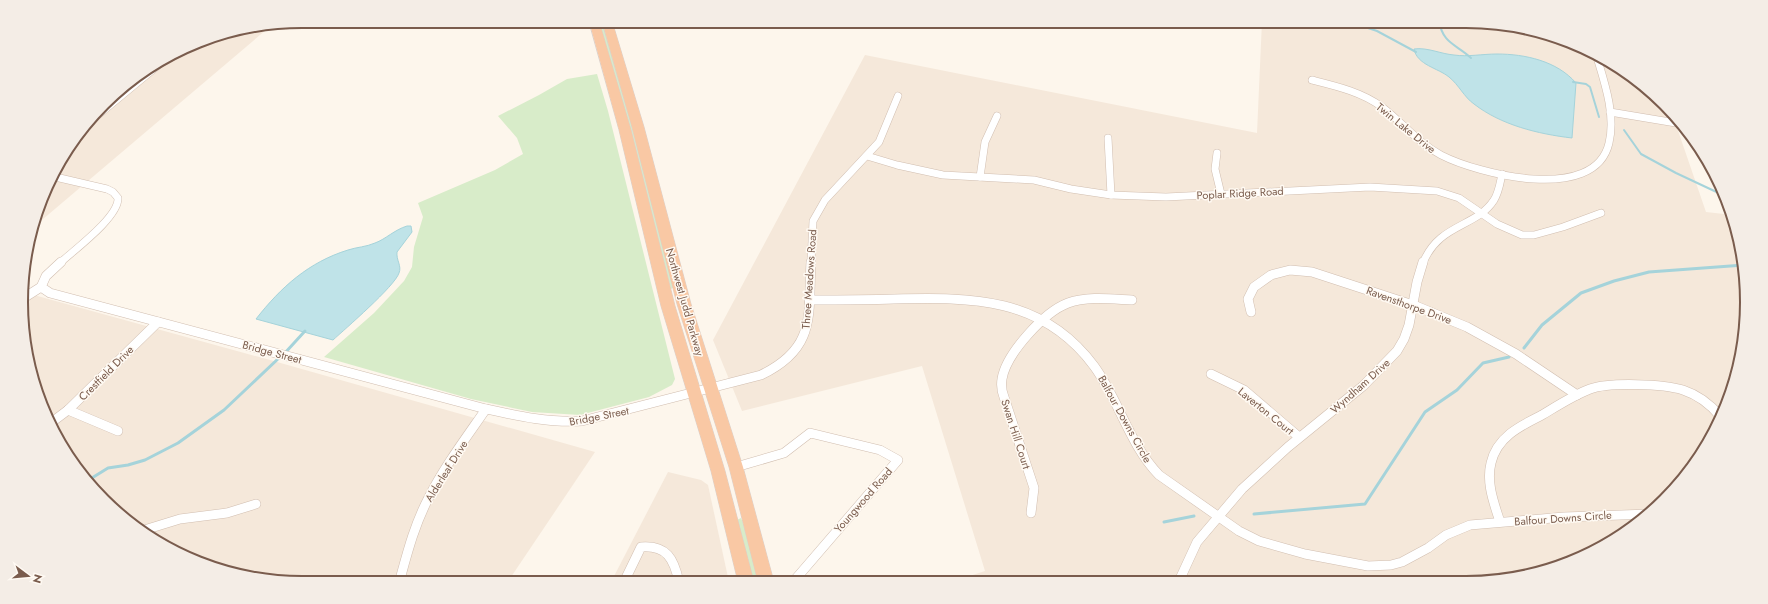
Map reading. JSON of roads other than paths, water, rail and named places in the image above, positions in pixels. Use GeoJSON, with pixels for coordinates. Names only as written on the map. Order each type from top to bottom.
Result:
{"type":"FeatureCollection","features":[{"type":"Feature","properties":{"kind":"highway","name":"Northwest Judd Parkway"},"geometry":{"type":"LineString","coordinates":[[596,28],[625,130],[668,306],[724,493],[745,576]]}},
{"type":"Feature","properties":{"kind":"highway","name":"Northwest Judd Parkway"},"geometry":{"type":"LineString","coordinates":[[609,28],[638,127],[684,304],[736,467],[764,576]]}},
{"type":"Feature","properties":{"kind":"street","name":"Twin Lake Drive"},"geometry":{"type":"LineString","coordinates":[[1312,80],[1371,99],[1439,154],[1465,166],[1535,179],[1568,178],[1589,171],[1602,161],[1609,142],[1610,112],[1598,62]]}},
{"type":"Feature","properties":{"kind":"street","name":"Three Meadows Road"},"geometry":{"type":"LineString","coordinates":[[694,392],[711,389],[771,371],[791,355],[805,336],[808,325],[813,221],[825,200],[879,142],[898,96]]}},
{"type":"Feature","properties":{"kind":"street"},"geometry":{"type":"LineString","coordinates":[[1610,112],[1673,123]]}},
{"type":"Feature","properties":{"kind":"street"},"geometry":{"type":"LineString","coordinates":[[980,178],[985,142],[997,116]]}},
{"type":"Feature","properties":{"kind":"street"},"geometry":{"type":"LineString","coordinates":[[1108,138],[1111,195]]}},
{"type":"Feature","properties":{"kind":"street"},"geometry":{"type":"LineString","coordinates":[[1217,153],[1215,178],[1221,194]]}},
{"type":"Feature","properties":{"kind":"street","name":"Poplar Ridge Road"},"geometry":{"type":"LineString","coordinates":[[867,156],[897,165],[943,175],[1034,180],[1071,189],[1111,195],[1166,197],[1370,187],[1437,191],[1459,198],[1497,224],[1510,230],[1522,234],[1534,235],[1563,228],[1601,213]]}},
{"type":"Feature","properties":{"kind":"street","name":"Wyndham Drive"},"geometry":{"type":"LineString","coordinates":[[1181,576],[1196,544],[1246,484],[1299,438],[1352,396],[1381,370],[1398,349],[1410,324],[1412,306],[1424,257],[1434,243],[1448,232],[1469,221],[1492,204],[1501,184],[1502,174]]}},
{"type":"Feature","properties":{"kind":"street"},"geometry":{"type":"LineString","coordinates":[[28,295],[41,287],[46,276],[109,218],[119,201],[118,196],[114,192],[58,178]]}},
{"type":"Feature","properties":{"kind":"street","name":"Ravensthorpe Drive"},"geometry":{"type":"LineString","coordinates":[[1251,312],[1248,298],[1254,287],[1271,274],[1290,270],[1312,272],[1451,319],[1489,338],[1529,361],[1577,395]]}},
{"type":"Feature","properties":{"kind":"street","name":"Bridge Street"},"geometry":{"type":"LineString","coordinates":[[41,287],[50,293],[62,297],[486,409],[535,420],[560,422],[582,421],[694,392]]}},
{"type":"Feature","properties":{"kind":"street","name":"Balfour Downs Circle"},"geometry":{"type":"LineString","coordinates":[[809,300],[966,299],[1001,304],[1042,319],[1069,338],[1092,362],[1101,375],[1141,450],[1155,470],[1177,488],[1219,515],[1243,534],[1260,542],[1277,547],[1368,566],[1391,565],[1414,557],[1458,529],[1470,525],[1639,514]]}},
{"type":"Feature","properties":{"kind":"street","name":"Swan Hill Court"},"geometry":{"type":"LineString","coordinates":[[1031,513],[1034,488],[1004,404],[1002,391],[1002,380],[1009,362],[1042,319],[1057,307],[1080,299],[1132,300]]}},
{"type":"Feature","properties":{"kind":"street","name":"Crestfield Drive"},"geometry":{"type":"LineString","coordinates":[[55,420],[68,410],[158,322]]}},
{"type":"Feature","properties":{"kind":"street","name":"Laverton Court"},"geometry":{"type":"LineString","coordinates":[[1211,374],[1244,390],[1299,438]]}},
{"type":"Feature","properties":{"kind":"street","name":"Balfour Downs Circle"},"geometry":{"type":"LineString","coordinates":[[1500,522],[1491,498],[1489,484],[1489,471],[1496,448],[1503,438],[1513,430],[1577,395],[1590,389],[1613,384],[1667,387],[1683,390],[1702,399],[1717,412]]}},
{"type":"Feature","properties":{"kind":"street","name":"Alderleaf Drive"},"geometry":{"type":"LineString","coordinates":[[401,576],[412,535],[421,512],[434,487],[486,409]]}},
{"type":"Feature","properties":{"kind":"street"},"geometry":{"type":"LineString","coordinates":[[68,410],[118,431]]}},
{"type":"Feature","properties":{"kind":"street","name":"Youngwood Road"},"geometry":{"type":"LineString","coordinates":[[736,467],[784,454],[810,434],[880,450],[898,460],[798,576]]}},
{"type":"Feature","properties":{"kind":"street"},"geometry":{"type":"LineString","coordinates":[[148,529],[180,519],[227,513],[256,504]]}},
{"type":"Feature","properties":{"kind":"street"},"geometry":{"type":"LineString","coordinates":[[627,576],[641,547],[652,545],[668,555],[676,565],[678,576]]}},
{"type":"Feature","properties":{"kind":"water"},"geometry":{"type":"Polygon","coordinates":[[[1414,49],[1424,49],[1459,56],[1497,54],[1518,55],[1540,60],[1560,69],[1576,83],[1572,138],[1533,131],[1496,118],[1470,101],[1449,77],[1423,63],[1419,59],[1414,49]]]}},
{"type":"Feature","properties":{"kind":"water"},"geometry":{"type":"Polygon","coordinates":[[[407,226],[411,226],[412,232],[397,252],[400,270],[396,279],[380,297],[333,340],[256,319],[275,296],[308,269],[334,255],[379,241],[407,226]]]}},
{"type":"Feature","properties":{"kind":"waterway"},"geometry":{"type":"LineString","coordinates":[[1368,28],[1377,31],[1416,52]]}},
{"type":"Feature","properties":{"kind":"waterway"},"geometry":{"type":"LineString","coordinates":[[1441,28],[1444,35],[1451,43],[1471,58]]}},
{"type":"Feature","properties":{"kind":"waterway"},"geometry":{"type":"LineString","coordinates":[[1573,82],[1586,84],[1590,87],[1599,117]]}},
{"type":"Feature","properties":{"kind":"waterway"},"geometry":{"type":"LineString","coordinates":[[1624,130],[1641,154],[1676,173],[1717,192]]}},
{"type":"Feature","properties":{"kind":"waterway"},"geometry":{"type":"LineString","coordinates":[[1524,348],[1542,325],[1581,293],[1614,281],[1649,272],[1738,265]]}},
{"type":"Feature","properties":{"kind":"waterway"},"geometry":{"type":"LineString","coordinates":[[284,354],[305,331]]}},
{"type":"Feature","properties":{"kind":"waterway"},"geometry":{"type":"LineString","coordinates":[[92,478],[108,468],[128,465],[145,460],[178,443],[224,410],[280,357]]}},
{"type":"Feature","properties":{"kind":"waterway"},"geometry":{"type":"LineString","coordinates":[[1254,514],[1365,504],[1425,412],[1457,390],[1483,363],[1509,357]]}},
{"type":"Feature","properties":{"kind":"waterway"},"geometry":{"type":"LineString","coordinates":[[1164,522],[1194,516]]}}]}
